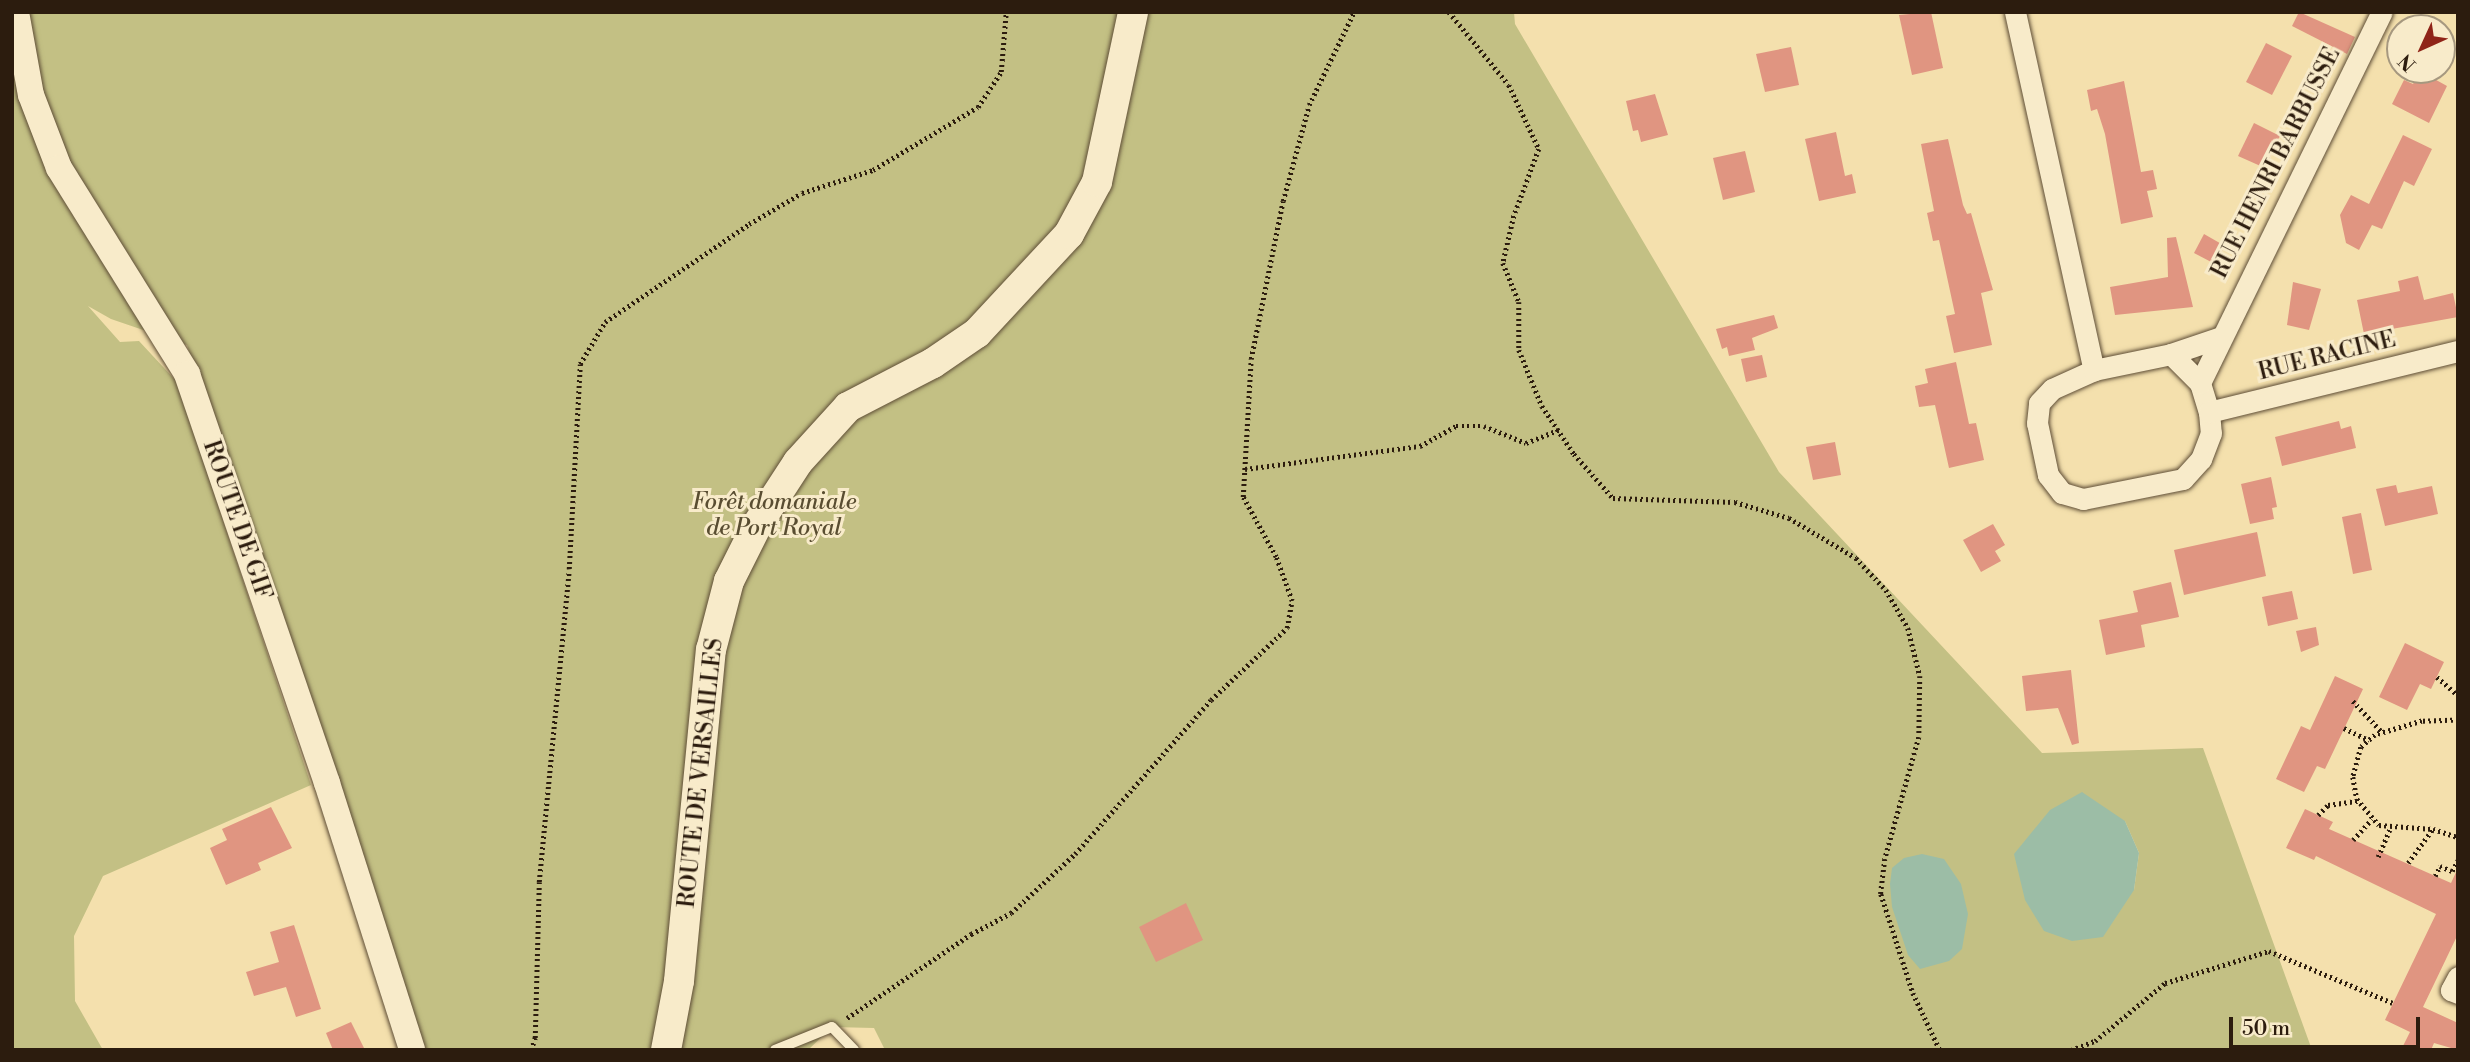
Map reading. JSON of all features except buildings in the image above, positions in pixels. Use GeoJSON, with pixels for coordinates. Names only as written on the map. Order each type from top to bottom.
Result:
{"type":"FeatureCollection","features":[{"type":"Feature","properties":{"kind":"main road","name":"ROUTE DE VERSAILLES"},"geometry":{"type":"LineString","coordinates":[[666,1050],[679,981],[711,650],[729,581],[757,525],[798,463],[848,407],[933,363],[977,333],[1069,234],[1097,182],[1133,12]]}},
{"type":"Feature","properties":{"kind":"street","name":"ROUTE DE GIF"},"geometry":{"type":"LineString","coordinates":[[16,12],[31,95],[59,168],[187,374],[327,783],[412,1050]]}},
{"type":"Feature","properties":{"kind":"street"},"geometry":{"type":"LineString","coordinates":[[2015,12],[2094,370]]}},
{"type":"Feature","properties":{"kind":"street","name":"RUE HENRI BARBUSSE"},"geometry":{"type":"LineString","coordinates":[[2200,383],[2218,338],[2382,12]]}},
{"type":"Feature","properties":{"kind":"street"},"geometry":{"type":"LineString","coordinates":[[2171,354],[2200,383],[2211,433],[2201,458],[2183,479],[2083,499],[2062,493],[2048,475],[2037,423],[2039,402],[2052,389],[2094,370],[2171,354],[2218,338]]}},
{"type":"Feature","properties":{"kind":"street","name":"RUE RACINE"},"geometry":{"type":"LineString","coordinates":[[2208,412],[2458,351]]}},
{"type":"Feature","properties":{"kind":"street"},"geometry":{"type":"LineString","coordinates":[[2458,977],[2451,990],[2458,993]]}},
{"type":"Feature","properties":{"kind":"lane"},"geometry":{"type":"LineString","coordinates":[[775,1050],[832,1027],[854,1050]]}},
{"type":"Feature","properties":{"kind":"path"},"geometry":{"type":"LineString","coordinates":[[531,1050],[535,1038],[539,882],[569,569],[580,364],[605,322],[748,224],[802,193],[873,170],[978,107],[1002,72],[1006,12]]}},
{"type":"Feature","properties":{"kind":"path"},"geometry":{"type":"LineString","coordinates":[[832,1027],[912,978],[971,934],[1011,913],[1075,854],[1211,700],[1287,628],[1292,601],[1276,557],[1243,497],[1251,359],[1283,201],[1309,105],[1354,12]]}},
{"type":"Feature","properties":{"kind":"path"},"geometry":{"type":"LineString","coordinates":[[1450,12],[1508,85],[1539,149],[1514,216],[1503,263],[1519,302],[1519,350],[1542,406],[1558,430],[1613,498],[1735,502],[1789,518],[1856,558],[1886,590],[1908,628],[1920,676],[1919,737],[1885,859],[1881,894],[1913,993],[1940,1050]]}},
{"type":"Feature","properties":{"kind":"path"},"geometry":{"type":"LineString","coordinates":[[1245,469],[1420,446],[1456,426],[1484,426],[1526,443],[1558,430]]}},
{"type":"Feature","properties":{"kind":"path"},"geometry":{"type":"LineString","coordinates":[[2437,677],[2458,695]]}},
{"type":"Feature","properties":{"kind":"path"},"geometry":{"type":"LineString","coordinates":[[2353,701],[2383,733]]}},
{"type":"Feature","properties":{"kind":"path"},"geometry":{"type":"LineString","coordinates":[[2458,720],[2422,721],[2383,733],[2369,740],[2355,758],[2358,801],[2372,819],[2390,829],[2433,829],[2458,837]]}},
{"type":"Feature","properties":{"kind":"path"},"geometry":{"type":"LineString","coordinates":[[2344,728],[2369,740]]}},
{"type":"Feature","properties":{"kind":"path"},"geometry":{"type":"LineString","coordinates":[[2318,815],[2328,805],[2358,801]]}},
{"type":"Feature","properties":{"kind":"path"},"geometry":{"type":"LineString","coordinates":[[2353,840],[2372,819]]}},
{"type":"Feature","properties":{"kind":"path"},"geometry":{"type":"LineString","coordinates":[[2378,857],[2390,829]]}},
{"type":"Feature","properties":{"kind":"path"},"geometry":{"type":"LineString","coordinates":[[2409,863],[2433,829]]}},
{"type":"Feature","properties":{"kind":"path"},"geometry":{"type":"LineString","coordinates":[[2435,876],[2440,866],[2452,872],[2458,860]]}},
{"type":"Feature","properties":{"kind":"path"},"geometry":{"type":"LineString","coordinates":[[2071,1050],[2095,1041],[2165,983],[2269,951],[2393,1003]]}},
{"type":"Feature","properties":{"kind":"green space","name":"Forêt domaniale de Port Royal"},"geometry":{"type":"Polygon","coordinates":[[[12,12],[1514,12],[1515,24],[1779,472],[2042,753],[2203,748],[2312,1050],[885,1050],[874,1028],[832,1027],[808,1050],[423,1050],[187,345],[111,319],[88,306],[120,342],[139,341],[177,382],[311,785],[103,876],[74,936],[75,1001],[103,1050],[12,1050],[12,12]],[[2125,821],[2134,890],[2139,853],[2125,821]]]}},
{"type":"Feature","properties":{"kind":"shaded area"},"geometry":{"type":"Polygon","coordinates":[[[2082,792],[2125,821],[2139,853],[2134,890],[2103,937],[2072,941],[2044,931],[2025,900],[2014,854],[2050,810],[2082,792]]]}},
{"type":"Feature","properties":{"kind":"shaded area"},"geometry":{"type":"Polygon","coordinates":[[[1922,854],[1944,859],[1961,884],[1968,914],[1962,949],[1949,961],[1920,969],[1908,955],[1892,907],[1890,884],[1892,868],[1904,858],[1922,854]]]}}]}
